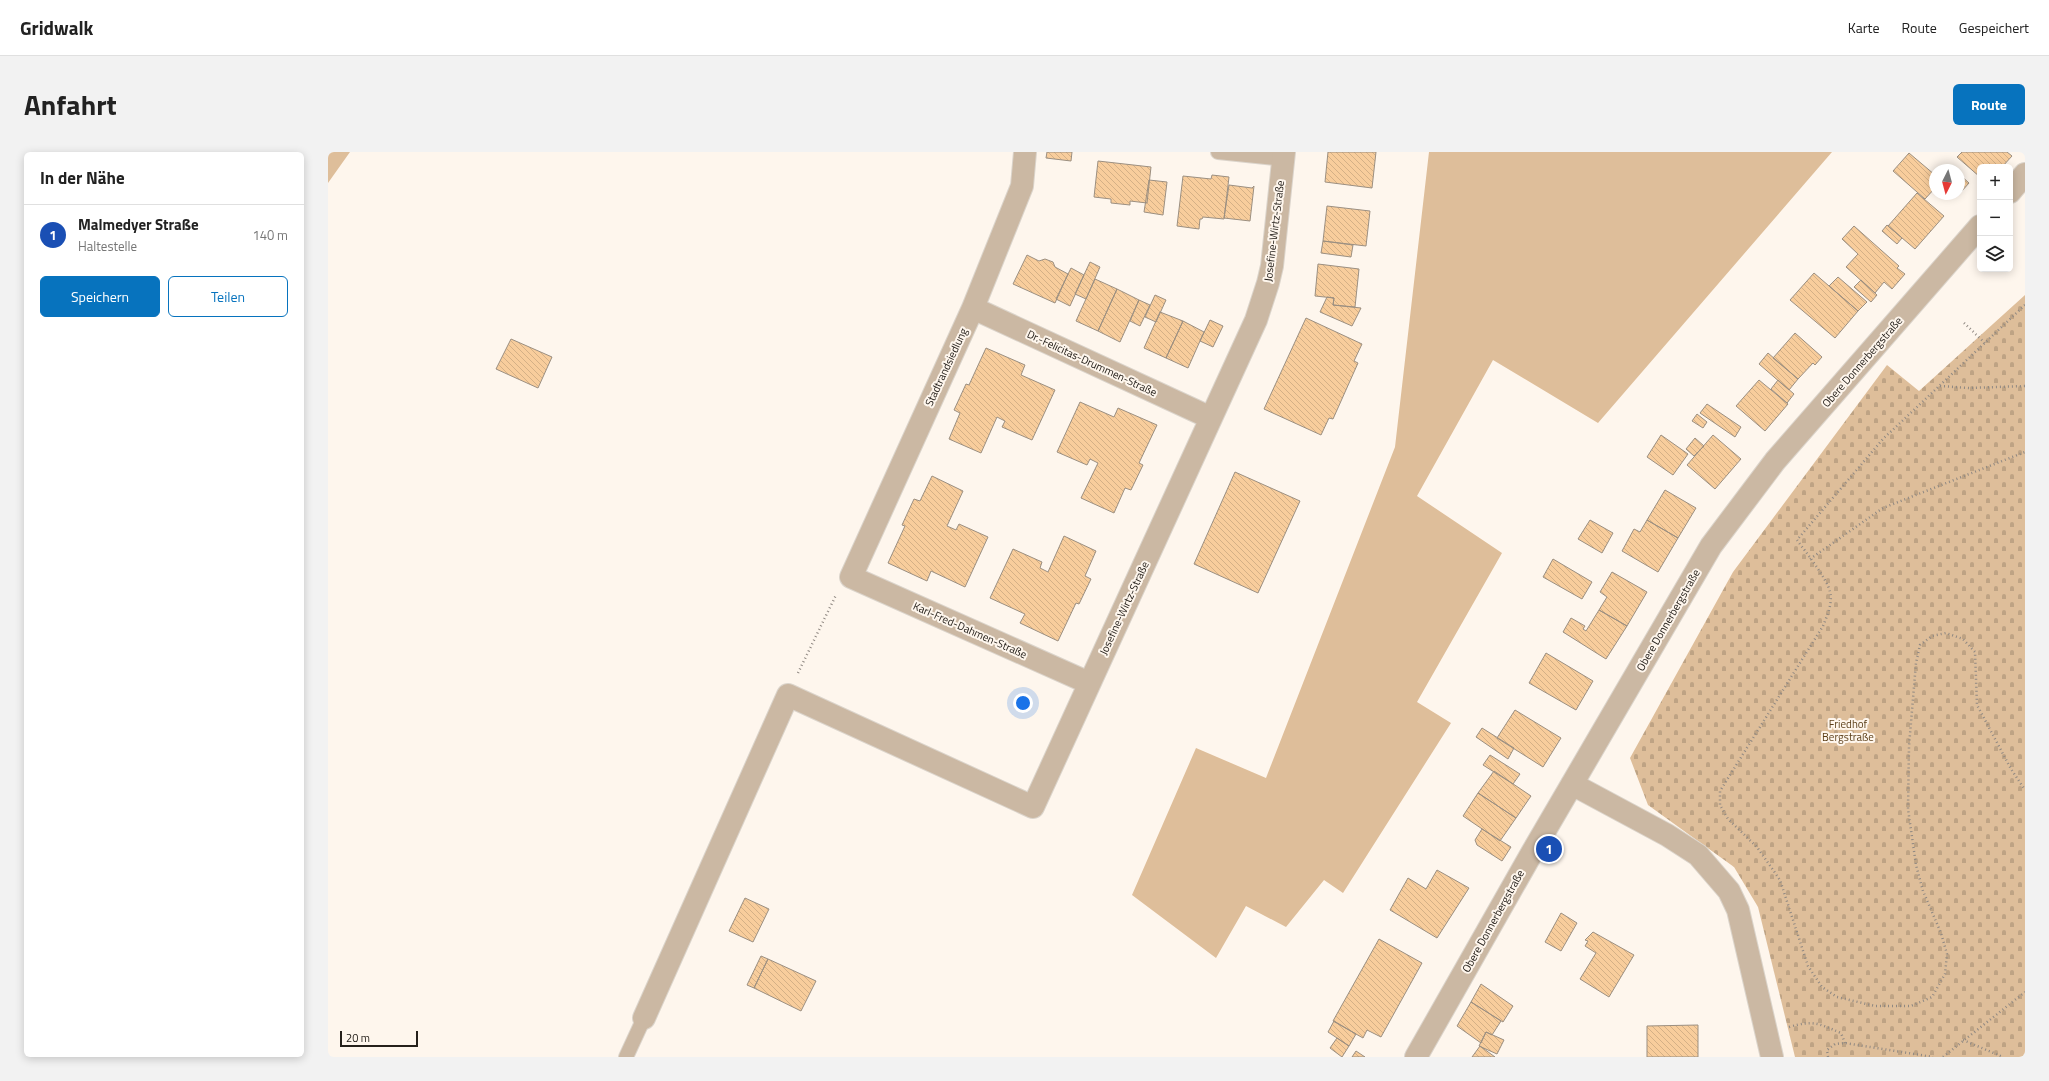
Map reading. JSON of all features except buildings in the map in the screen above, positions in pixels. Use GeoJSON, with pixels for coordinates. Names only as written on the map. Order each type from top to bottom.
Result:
{"type":"FeatureCollection","features":[{"type":"Feature","properties":{"kind":"street","name":"Stadtrandsiedlung"},"geometry":{"type":"LineString","coordinates":[[851,577],[973,308],[1022,186],[1025,152]]}},
{"type":"Feature","properties":{"kind":"street","name":"Josefine-Wirtz-Straße"},"geometry":{"type":"LineString","coordinates":[[788,695],[1033,807],[1256,320],[1268,283],[1284,156]]}},
{"type":"Feature","properties":{"kind":"street"},"geometry":{"type":"LineString","coordinates":[[2013,188],[2025,174]]}},
{"type":"Feature","properties":{"kind":"street","name":"Obere Donnerbergstraße"},"geometry":{"type":"LineString","coordinates":[[1416,1057],[1572,784],[1711,546],[1775,461],[1977,229]]}},
{"type":"Feature","properties":{"kind":"street","name":"Dr.-Felicitas-Drummen-Straße"},"geometry":{"type":"LineString","coordinates":[[973,308],[1211,418]]}},
{"type":"Feature","properties":{"kind":"street","name":"Karl-Fred-Dahmen-Straße"},"geometry":{"type":"LineString","coordinates":[[851,577],[1089,683]]}},
{"type":"Feature","properties":{"kind":"street"},"geometry":{"type":"LineString","coordinates":[[644,1018],[788,695]]}},
{"type":"Feature","properties":{"kind":"street"},"geometry":{"type":"LineString","coordinates":[[1572,784],[1668,835],[1698,855],[1729,891],[1738,910],[1772,1057]]}},
{"type":"Feature","properties":{"kind":"lane"},"geometry":{"type":"LineString","coordinates":[[1218,152],[1284,156]]}},
{"type":"Feature","properties":{"kind":"lane"},"geometry":{"type":"LineString","coordinates":[[626,1057],[644,1018]]}},
{"type":"Feature","properties":{"kind":"path"},"geometry":{"type":"LineString","coordinates":[[2025,305],[1883,439],[1797,540],[1830,592],[1829,610],[1823,626],[1720,791],[1720,805],[1728,820],[1757,847],[1780,880],[1808,966],[1822,987],[1837,997],[1875,1006],[1912,1006],[1932,997],[1945,974],[1947,954],[1941,933],[1923,891],[1916,865],[1908,810],[1909,746],[1916,663],[1920,645],[1932,636],[1946,632],[1963,639],[1975,652],[1977,705],[2011,769],[2025,790]]}},
{"type":"Feature","properties":{"kind":"path"},"geometry":{"type":"LineString","coordinates":[[1964,323],[1985,343]]}},
{"type":"Feature","properties":{"kind":"path"},"geometry":{"type":"LineString","coordinates":[[1940,386],[1969,388],[2025,386]]}},
{"type":"Feature","properties":{"kind":"path"},"geometry":{"type":"LineString","coordinates":[[1810,559],[1883,508],[2025,452]]}},
{"type":"Feature","properties":{"kind":"path"},"geometry":{"type":"LineString","coordinates":[[788,695],[839,588],[851,577]]}},
{"type":"Feature","properties":{"kind":"path"},"geometry":{"type":"LineString","coordinates":[[1943,1057],[2025,992]]}},
{"type":"Feature","properties":{"kind":"path"},"geometry":{"type":"LineString","coordinates":[[1766,1034],[1808,1022],[1821,1025],[1841,1033],[1845,1043]]}},
{"type":"Feature","properties":{"kind":"path"},"geometry":{"type":"LineString","coordinates":[[1963,1040],[2003,1057]]}},
{"type":"Feature","properties":{"kind":"path"},"geometry":{"type":"LineString","coordinates":[[1828,1057],[1827,1050],[1835,1044],[1845,1043],[1933,1057]]}},
{"type":"Feature","properties":{"kind":"green space"},"geometry":{"type":"Polygon","coordinates":[[[328,152],[350,152],[328,183],[328,152]]]}},
{"type":"Feature","properties":{"kind":"green space"},"geometry":{"type":"Polygon","coordinates":[[[1429,152],[1832,152],[1598,423],[1493,360],[1417,496],[1502,553],[1417,702],[1451,723],[1343,893],[1324,880],[1286,927],[1246,906],[1216,958],[1132,895],[1196,748],[1266,778],[1395,447],[1429,152]]]}},
{"type":"Feature","properties":{"kind":"green space","name":"Friedhof Bergstraße"},"geometry":{"type":"Polygon","coordinates":[[[2025,295],[2025,1057],[1795,1057],[1758,907],[1734,867],[1648,805],[1630,758],[1733,572],[1887,365],[1919,391],[2025,295]]]}},
{"type":"Feature","properties":{"kind":"place","name":"Malmedyer Straße"},"geometry":{"type":"Point","coordinates":[1549,849]}}]}
